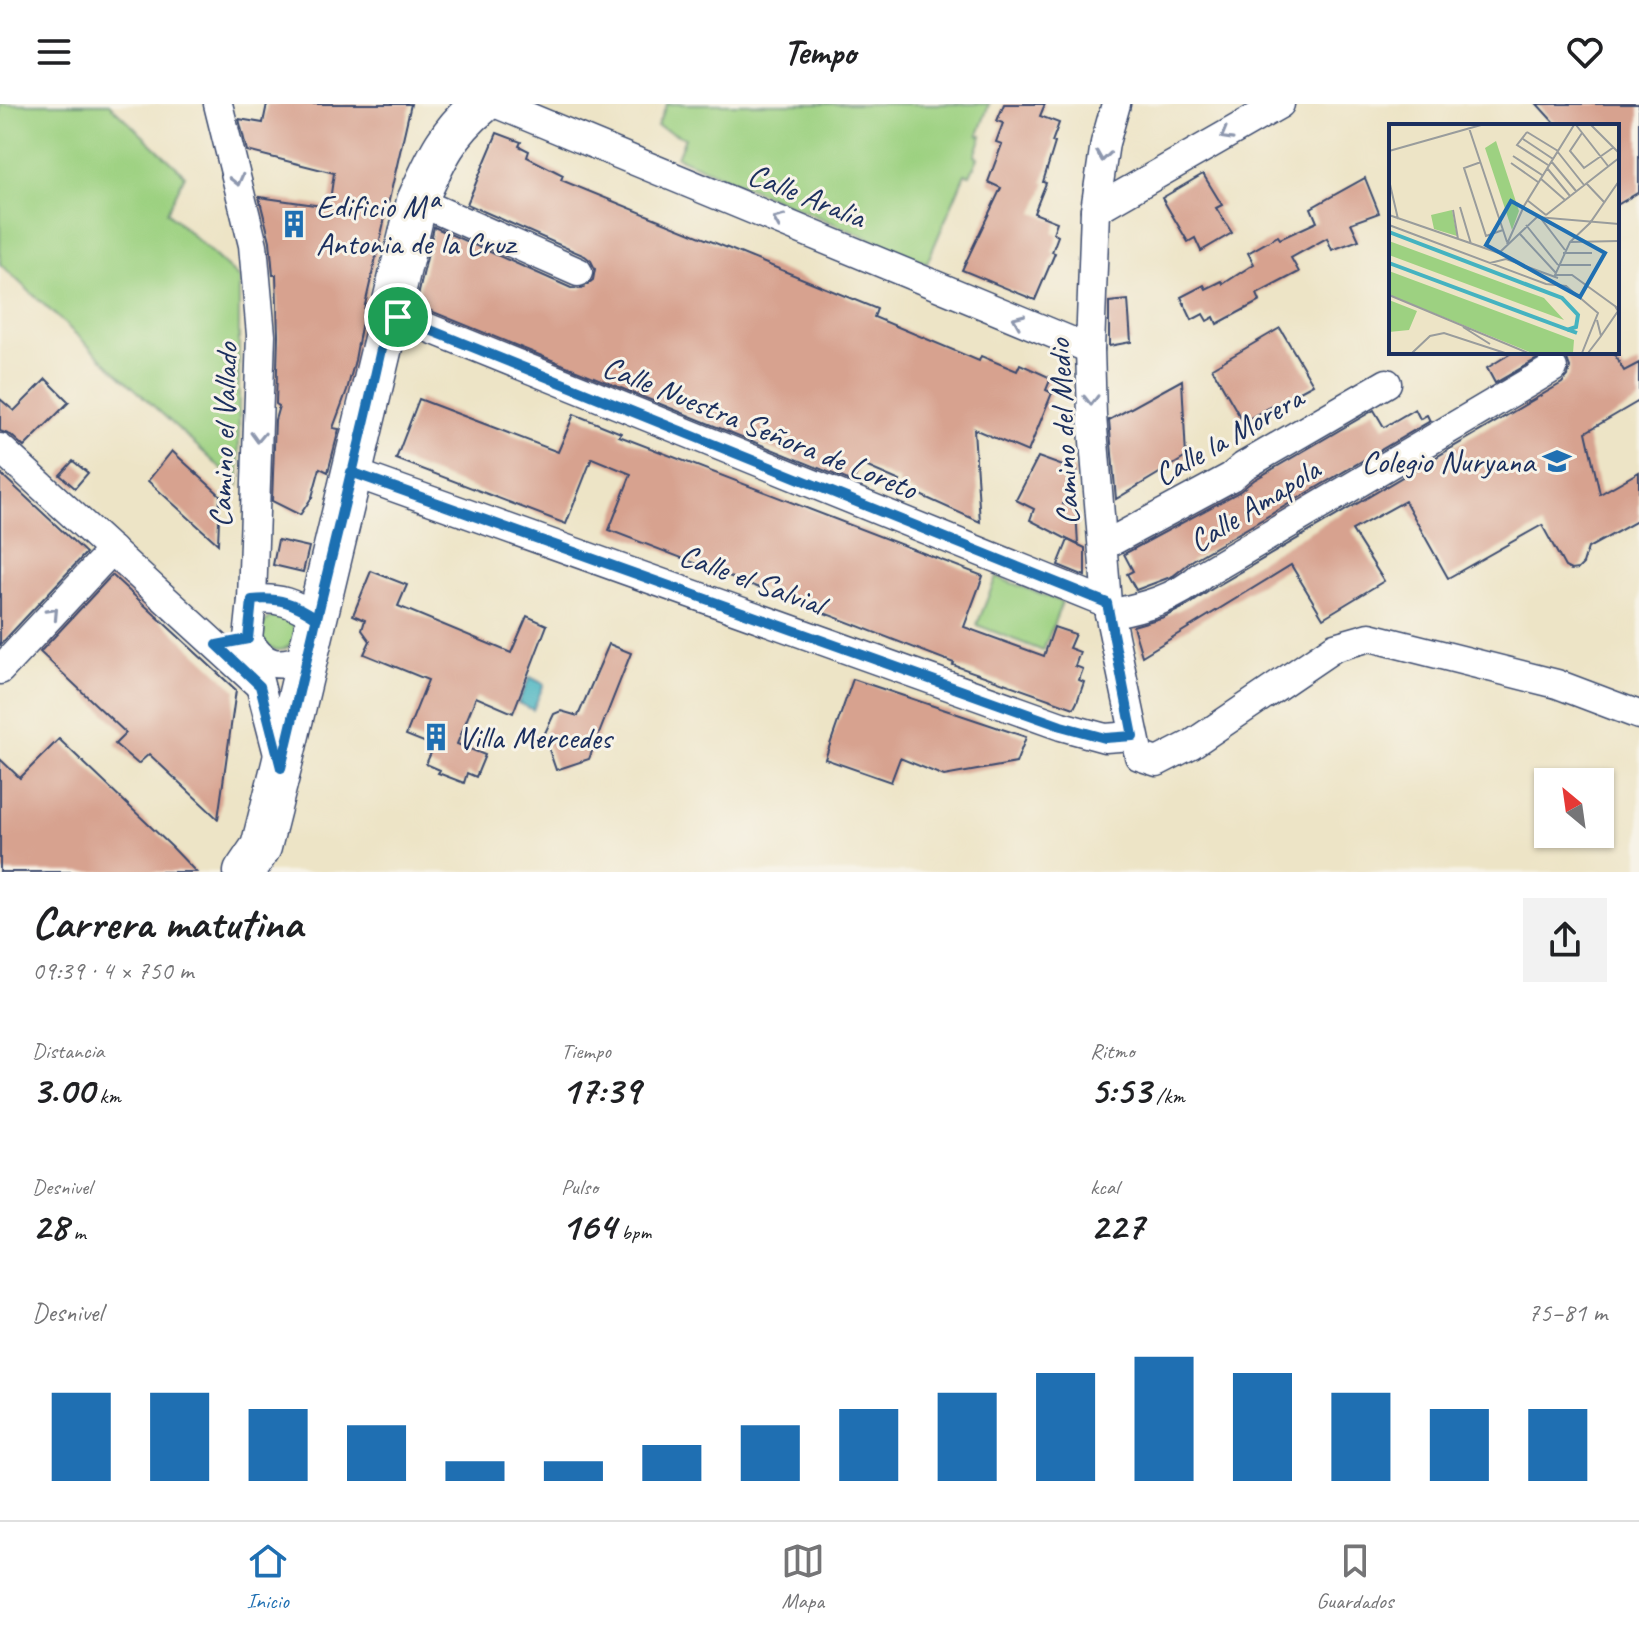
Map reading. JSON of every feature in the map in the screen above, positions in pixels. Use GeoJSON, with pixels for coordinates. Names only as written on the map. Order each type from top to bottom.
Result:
{"type":"FeatureCollection","features":[{"type":"Feature","properties":{"kind":"street","name":"Camino el Vallado"},"geometry":{"type":"LineString","coordinates":[[218,104],[253,245],[261,335],[248,639],[281,768]]}},
{"type":"Feature","properties":{"kind":"street"},"geometry":{"type":"LineString","coordinates":[[244,872],[261,847],[417,201],[440,150],[463,119],[482,104]]}},
{"type":"Feature","properties":{"kind":"street","name":"Calle Aralia"},"geometry":{"type":"LineString","coordinates":[[497,104],[1090,349]]}},
{"type":"Feature","properties":{"kind":"street","name":"Camino del Medio"},"geometry":{"type":"LineString","coordinates":[[1116,104],[1105,143],[1095,210],[1090,349],[1092,416],[1108,609],[1136,746]]}},
{"type":"Feature","properties":{"kind":"street"},"geometry":{"type":"LineString","coordinates":[[1095,210],[1280,104]]}},
{"type":"Feature","properties":{"kind":"street"},"geometry":{"type":"LineString","coordinates":[[417,201],[578,272]]}},
{"type":"Feature","properties":{"kind":"street","name":"Calle Nuestra Señora de Loreto"},"geometry":{"type":"LineString","coordinates":[[389,312],[1108,609]]}},
{"type":"Feature","properties":{"kind":"street","name":"Calle Amapola"},"geometry":{"type":"LineString","coordinates":[[1108,609],[1153,605],[1553,368]]}},
{"type":"Feature","properties":{"kind":"street","name":"Calle la Morera"},"geometry":{"type":"LineString","coordinates":[[1103,546],[1231,477],[1244,466],[1387,383]]}},
{"type":"Feature","properties":{"kind":"street"},"geometry":{"type":"LineString","coordinates":[[0,448],[260,686]]}},
{"type":"Feature","properties":{"kind":"street","name":"Calle el Salvial"},"geometry":{"type":"LineString","coordinates":[[351,472],[1061,726],[1136,746],[1157,762],[1192,744],[1335,647],[1370,637],[1557,684],[1639,715]]}},
{"type":"Feature","properties":{"kind":"street"},"geometry":{"type":"LineString","coordinates":[[0,670],[112,550]]}},
{"type":"Feature","properties":{"kind":"street"},"geometry":{"type":"LineString","coordinates":[[252,600],[273,598],[300,607],[317,618]]}},
{"type":"Feature","properties":{"kind":"street"},"geometry":{"type":"LineString","coordinates":[[217,645],[248,639],[259,656],[272,663],[285,665],[307,658]]}},
{"type":"Feature","properties":{"kind":"green space"},"geometry":{"type":"Polygon","coordinates":[[[0,104],[109,104],[185,175],[167,212],[239,278],[239,485],[0,264],[0,104]]]}},
{"type":"Feature","properties":{"kind":"green space"},"geometry":{"type":"Polygon","coordinates":[[[667,104],[989,104],[978,135],[982,136],[975,156],[978,158],[970,175],[965,174],[927,263],[677,157],[685,138],[657,126],[667,104]]]}},
{"type":"Feature","properties":{"kind":"green space"},"geometry":{"type":"Polygon","coordinates":[[[996,577],[1062,602],[1043,651],[977,625],[996,577]]]}},
{"type":"Feature","properties":{"kind":"green space"},"geometry":{"type":"Polygon","coordinates":[[[278,616],[290,621],[295,633],[290,645],[278,650],[266,645],[261,633],[266,621],[278,616]]]}},
{"type":"Feature","properties":{"kind":"water"},"geometry":{"type":"Polygon","coordinates":[[[530,677],[544,684],[533,710],[518,703],[530,677]]]}},
{"type":"Feature","properties":{"kind":"building"},"geometry":{"type":"Polygon","coordinates":[[[267,104],[411,104],[355,360],[333,428],[339,429],[328,472],[320,468],[312,497],[300,515],[272,501],[275,420],[279,406],[276,404],[276,275],[273,275],[270,241],[259,197],[329,207],[334,173],[247,151],[239,119],[263,123],[267,104]]]}},
{"type":"Feature","properties":{"kind":"building"},"geometry":{"type":"Polygon","coordinates":[[[1004,104],[1045,104],[1040,116],[1059,123],[1043,182],[1046,183],[1034,213],[1057,222],[1053,233],[1058,236],[1052,252],[1055,253],[1035,300],[962,270],[1001,188],[988,182],[1002,144],[996,142],[1003,123],[997,121],[1004,104]]]}},
{"type":"Feature","properties":{"kind":"building"},"geometry":{"type":"Polygon","coordinates":[[[1537,104],[1639,104],[1639,192],[1619,204],[1619,124],[1555,124],[1537,104]]]}},
{"type":"Feature","properties":{"kind":"building"},"geometry":{"type":"Polygon","coordinates":[[[497,133],[521,142],[519,146],[529,151],[527,157],[563,175],[561,180],[877,309],[874,317],[979,361],[981,356],[1017,371],[1020,364],[1051,378],[1046,390],[1052,393],[1028,452],[974,429],[980,522],[898,485],[900,481],[861,464],[853,482],[416,305],[434,227],[571,288],[581,289],[593,280],[595,269],[585,256],[467,204],[497,133]]]}},
{"type":"Feature","properties":{"kind":"building"},"geometry":{"type":"Polygon","coordinates":[[[1203,174],[1222,205],[1216,208],[1232,233],[1201,251],[1195,238],[1188,242],[1162,198],[1203,174]]]}},
{"type":"Feature","properties":{"kind":"building"},"geometry":{"type":"Polygon","coordinates":[[[1365,178],[1379,213],[1351,223],[1359,240],[1332,250],[1327,238],[1291,258],[1299,272],[1257,294],[1260,301],[1217,324],[1214,317],[1207,321],[1203,314],[1192,320],[1181,297],[1204,285],[1206,289],[1222,281],[1223,284],[1254,264],[1248,253],[1278,236],[1280,239],[1317,222],[1311,208],[1365,178]]]}},
{"type":"Feature","properties":{"kind":"building"},"geometry":{"type":"Polygon","coordinates":[[[1128,300],[1131,342],[1109,346],[1109,302],[1128,300]]]}},
{"type":"Feature","properties":{"kind":"building"},"geometry":{"type":"Polygon","coordinates":[[[1280,328],[1313,384],[1243,422],[1212,368],[1280,328]]]}},
{"type":"Feature","properties":{"kind":"building"},"geometry":{"type":"Polygon","coordinates":[[[1510,354],[1546,354],[1495,383],[1487,368],[1510,354]]]}},
{"type":"Feature","properties":{"kind":"building"},"geometry":{"type":"Polygon","coordinates":[[[1560,354],[1614,354],[1624,371],[1639,363],[1639,401],[1586,432],[1600,494],[1639,472],[1639,520],[1588,548],[1578,569],[1565,567],[1542,525],[1448,578],[1405,501],[1352,530],[1384,581],[1323,618],[1291,565],[1142,656],[1133,626],[1164,617],[1189,605],[1562,383],[1570,367],[1567,359],[1560,354]]]}},
{"type":"Feature","properties":{"kind":"building"},"geometry":{"type":"Polygon","coordinates":[[[46,379],[69,402],[24,447],[11,435],[0,431],[0,399],[14,411],[46,379]]]}},
{"type":"Feature","properties":{"kind":"building"},"geometry":{"type":"Polygon","coordinates":[[[1182,380],[1186,457],[1116,499],[1109,420],[1182,380]]]}},
{"type":"Feature","properties":{"kind":"building"},"geometry":{"type":"Polygon","coordinates":[[[419,399],[558,452],[574,414],[621,433],[619,436],[983,576],[964,627],[1044,656],[1054,627],[1075,634],[1069,648],[1080,652],[1075,666],[1083,669],[1079,680],[1084,682],[1077,702],[1074,708],[953,665],[609,530],[631,474],[592,458],[566,524],[396,459],[419,399]]]}},
{"type":"Feature","properties":{"kind":"building"},"geometry":{"type":"Polygon","coordinates":[[[1415,409],[1420,419],[1427,415],[1430,421],[1193,560],[1173,576],[1136,590],[1127,574],[1133,571],[1124,554],[1239,492],[1254,480],[1374,410],[1384,427],[1415,409]]]}},
{"type":"Feature","properties":{"kind":"building"},"geometry":{"type":"Polygon","coordinates":[[[172,451],[220,495],[218,544],[148,481],[172,451]]]}},
{"type":"Feature","properties":{"kind":"building"},"geometry":{"type":"Polygon","coordinates":[[[1038,457],[1077,471],[1063,504],[1076,509],[1078,545],[1030,520],[1034,509],[1016,500],[1038,457]]]}},
{"type":"Feature","properties":{"kind":"building"},"geometry":{"type":"Polygon","coordinates":[[[73,461],[88,473],[75,488],[60,475],[73,461]]]}},
{"type":"Feature","properties":{"kind":"building"},"geometry":{"type":"Polygon","coordinates":[[[0,473],[86,553],[0,645],[0,473]]]}},
{"type":"Feature","properties":{"kind":"building"},"geometry":{"type":"Polygon","coordinates":[[[278,540],[309,547],[303,572],[273,565],[278,540]]]}},
{"type":"Feature","properties":{"kind":"building"},"geometry":{"type":"Polygon","coordinates":[[[1068,540],[1085,548],[1085,576],[1058,565],[1068,540]]]}},
{"type":"Feature","properties":{"kind":"building"},"geometry":{"type":"Polygon","coordinates":[[[371,571],[407,585],[398,606],[511,653],[527,616],[547,625],[513,713],[476,697],[457,744],[485,755],[476,777],[467,773],[464,783],[438,773],[440,770],[426,764],[434,746],[406,735],[428,680],[364,654],[370,641],[362,630],[365,620],[353,615],[371,571]]]}},
{"type":"Feature","properties":{"kind":"building"},"geometry":{"type":"Polygon","coordinates":[[[112,575],[236,690],[218,819],[149,754],[138,764],[115,744],[126,733],[40,652],[112,575]]]}},
{"type":"Feature","properties":{"kind":"building"},"geometry":{"type":"Polygon","coordinates":[[[609,644],[631,653],[589,759],[556,770],[544,735],[554,714],[561,711],[578,716],[609,644]]]}},
{"type":"Feature","properties":{"kind":"building"},"geometry":{"type":"Polygon","coordinates":[[[853,679],[1026,737],[1016,763],[944,776],[900,758],[891,782],[825,759],[853,679]]]}},
{"type":"Feature","properties":{"kind":"building"},"geometry":{"type":"Polygon","coordinates":[[[59,739],[196,872],[0,872],[0,759],[20,778],[59,739]]]}},
{"type":"Feature","properties":{"kind":"place","name":"Edificio Mª Antonia de la Cruz"},"geometry":{"type":"Point","coordinates":[294,224]}},
{"type":"Feature","properties":{"kind":"place","name":"Colegio Nuryana"},"geometry":{"type":"Point","coordinates":[1557,461]}},
{"type":"Feature","properties":{"kind":"place","name":"Villa Mercedes"},"geometry":{"type":"Point","coordinates":[436,737]}},
{"type":"Feature","properties":{"kind":"route"},"geometry":{"type":"LineString","coordinates":[[398,317],[389,312],[351,472],[317,618],[300,607],[273,598],[252,600],[248,639],[217,645],[260,686],[281,768],[317,618],[325,584],[351,472],[1061,726],[1105,738],[1133,736],[1107,603],[398,317]]}}]}
